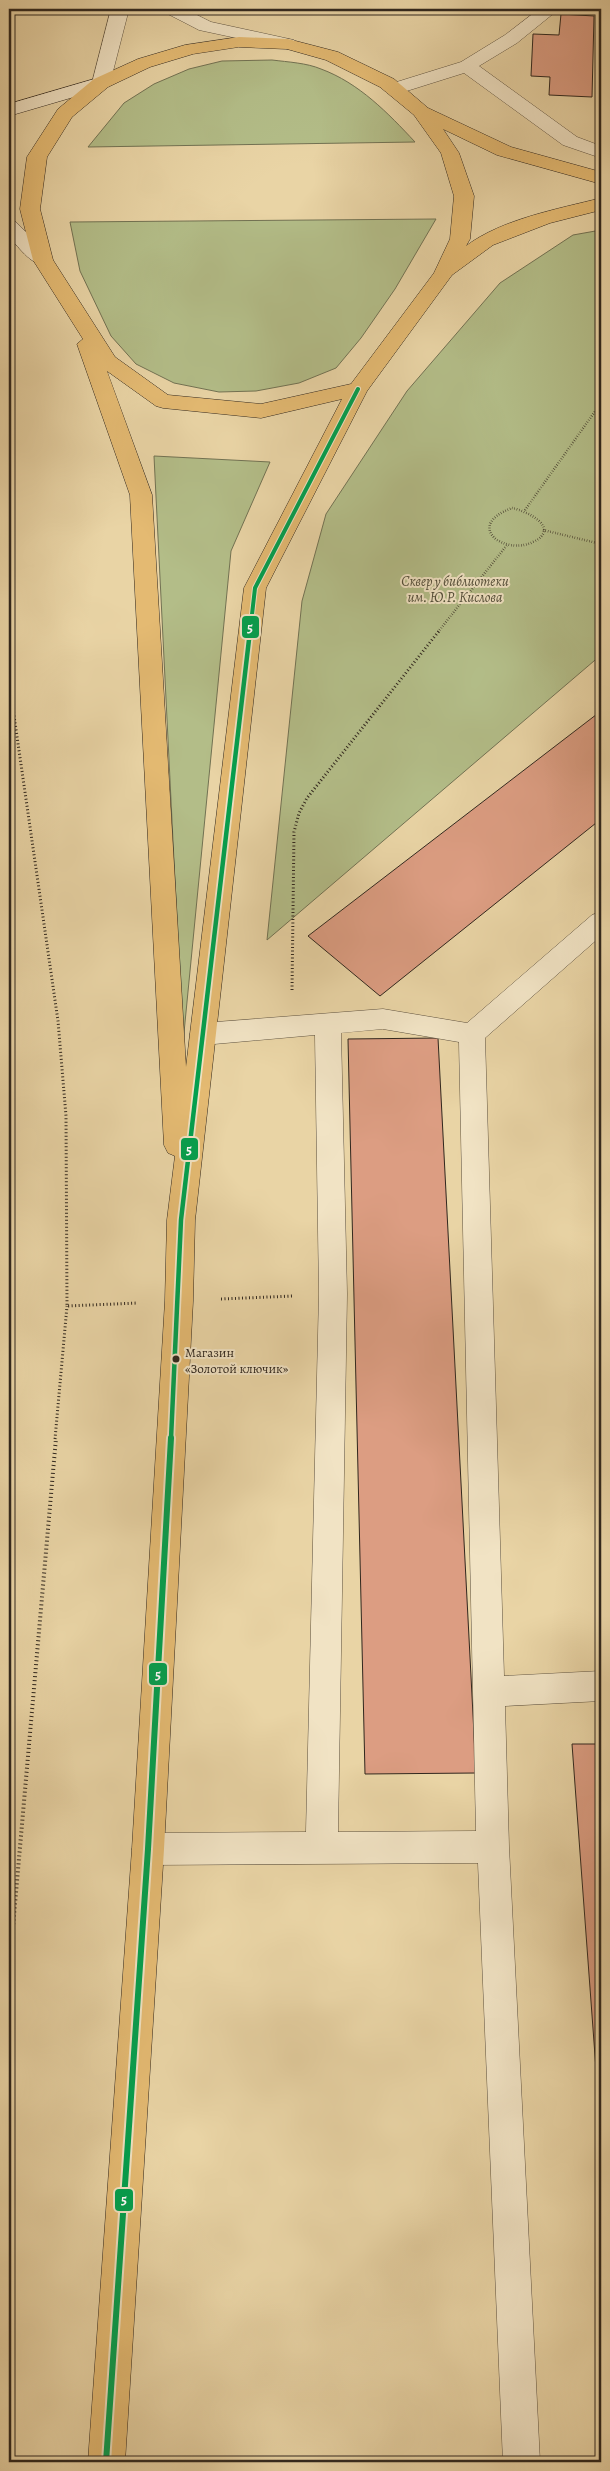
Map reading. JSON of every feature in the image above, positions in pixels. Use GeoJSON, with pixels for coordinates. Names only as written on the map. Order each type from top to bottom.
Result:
{"type":"FeatureCollection","features":[{"type":"Feature","properties":{"kind":"main road"},"geometry":{"type":"LineString","coordinates":[[358,390],[262,411],[163,401],[108,362],[43,260],[30,209],[37,157],[65,113],[101,83],[144,63],[191,49],[239,42],[288,44],[332,56],[387,83],[421,110],[504,151],[601,178]]}},
{"type":"Feature","properties":{"kind":"main road"},"geometry":{"type":"LineString","coordinates":[[181,1220],[255,588],[358,390],[443,274],[460,239],[464,196],[450,153],[421,110]]}},
{"type":"Feature","properties":{"kind":"main road"},"geometry":{"type":"LineString","coordinates":[[443,274],[486,241],[543,219],[601,204]]}},
{"type":"Feature","properties":{"kind":"main road"},"geometry":{"type":"LineString","coordinates":[[75,309],[141,494],[181,1220],[179,1301],[148,1850],[106,2462]]}},
{"type":"Feature","properties":{"kind":"street"},"geometry":{"type":"LineString","coordinates":[[9,110],[101,83],[120,9]]}},
{"type":"Feature","properties":{"kind":"street"},"geometry":{"type":"LineString","coordinates":[[172,9],[204,26],[288,44]]}},
{"type":"Feature","properties":{"kind":"street"},"geometry":{"type":"LineString","coordinates":[[394,89],[467,66],[511,39],[550,9]]}},
{"type":"Feature","properties":{"kind":"street"},"geometry":{"type":"LineString","coordinates":[[467,66],[570,141],[601,152]]}},
{"type":"Feature","properties":{"kind":"street"},"geometry":{"type":"LineString","coordinates":[[9,226],[43,260]]}},
{"type":"Feature","properties":{"kind":"street"},"geometry":{"type":"LineString","coordinates":[[472,1034],[601,922]]}},
{"type":"Feature","properties":{"kind":"street"},"geometry":{"type":"LineString","coordinates":[[203,1034],[383,1019],[472,1034]]}},
{"type":"Feature","properties":{"kind":"street"},"geometry":{"type":"LineString","coordinates":[[322,1848],[333,1294],[328,1024]]}},
{"type":"Feature","properties":{"kind":"street"},"geometry":{"type":"LineString","coordinates":[[472,1034],[493,1847],[521,2462]]}},
{"type":"Feature","properties":{"kind":"street"},"geometry":{"type":"LineString","coordinates":[[489,1692],[601,1686]]}},
{"type":"Feature","properties":{"kind":"street"},"geometry":{"type":"LineString","coordinates":[[148,1850],[493,1847]]}},
{"type":"Feature","properties":{"kind":"path"},"geometry":{"type":"LineString","coordinates":[[525,510],[601,403]]}},
{"type":"Feature","properties":{"kind":"path"},"geometry":{"type":"LineString","coordinates":[[512,508],[525,510],[535,515],[541,522],[543,530],[539,538],[530,544],[519,546],[507,545],[496,540],[490,533],[488,524],[492,516],[512,508]]}},
{"type":"Feature","properties":{"kind":"path"},"geometry":{"type":"LineString","coordinates":[[543,530],[601,544]]}},
{"type":"Feature","properties":{"kind":"path"},"geometry":{"type":"LineString","coordinates":[[291,1027],[294,832],[299,813],[307,798],[507,545]]}},
{"type":"Feature","properties":{"kind":"path"},"geometry":{"type":"LineString","coordinates":[[9,681],[58,1020],[66,1116],[67,1306],[9,1972]]}},
{"type":"Feature","properties":{"kind":"path"},"geometry":{"type":"LineString","coordinates":[[67,1306],[333,1294]]}},
{"type":"Feature","properties":{"kind":"green space"},"geometry":{"type":"Polygon","coordinates":[[[272,60],[316,67],[348,82],[372,100],[415,142],[88,147],[124,103],[154,84],[189,69],[222,61],[272,60]]]}},
{"type":"Feature","properties":{"kind":"green space"},"geometry":{"type":"Polygon","coordinates":[[[436,219],[395,289],[361,338],[336,368],[299,383],[256,391],[219,392],[174,383],[136,364],[111,336],[80,271],[70,222],[436,219]]]}},
{"type":"Feature","properties":{"kind":"green space","name":"Сквер у библиотеки им. Ю.Р. Кислова"},"geometry":{"type":"Polygon","coordinates":[[[601,230],[601,655],[267,940],[302,601],[326,514],[407,391],[500,283],[573,235],[601,230]]]}},
{"type":"Feature","properties":{"kind":"green space"},"geometry":{"type":"Polygon","coordinates":[[[154,456],[270,462],[231,551],[183,1043],[154,456]]]}},
{"type":"Feature","properties":{"kind":"building"},"geometry":{"type":"Polygon","coordinates":[[[561,14],[594,16],[592,97],[549,95],[550,77],[531,76],[533,34],[559,35],[561,14]]]}},
{"type":"Feature","properties":{"kind":"building"},"geometry":{"type":"Polygon","coordinates":[[[601,711],[601,819],[380,996],[308,936],[601,711]]]}},
{"type":"Feature","properties":{"kind":"building"},"geometry":{"type":"Polygon","coordinates":[[[438,1038],[476,1773],[365,1774],[348,1039],[438,1038]]]}},
{"type":"Feature","properties":{"kind":"building"},"geometry":{"type":"Polygon","coordinates":[[[572,1744],[601,1744],[601,2137],[572,1744]]]}},
{"type":"Feature","properties":{"kind":"transit line","name":"5"},"geometry":{"type":"LineString","coordinates":[[106,2462],[148,1849],[179,1301],[181,1220],[255,588],[358,389]]}},
{"type":"Feature","properties":{"kind":"place","name":"Магазин «Золотой ключик»"},"geometry":{"type":"Point","coordinates":[176,1359]}}]}
